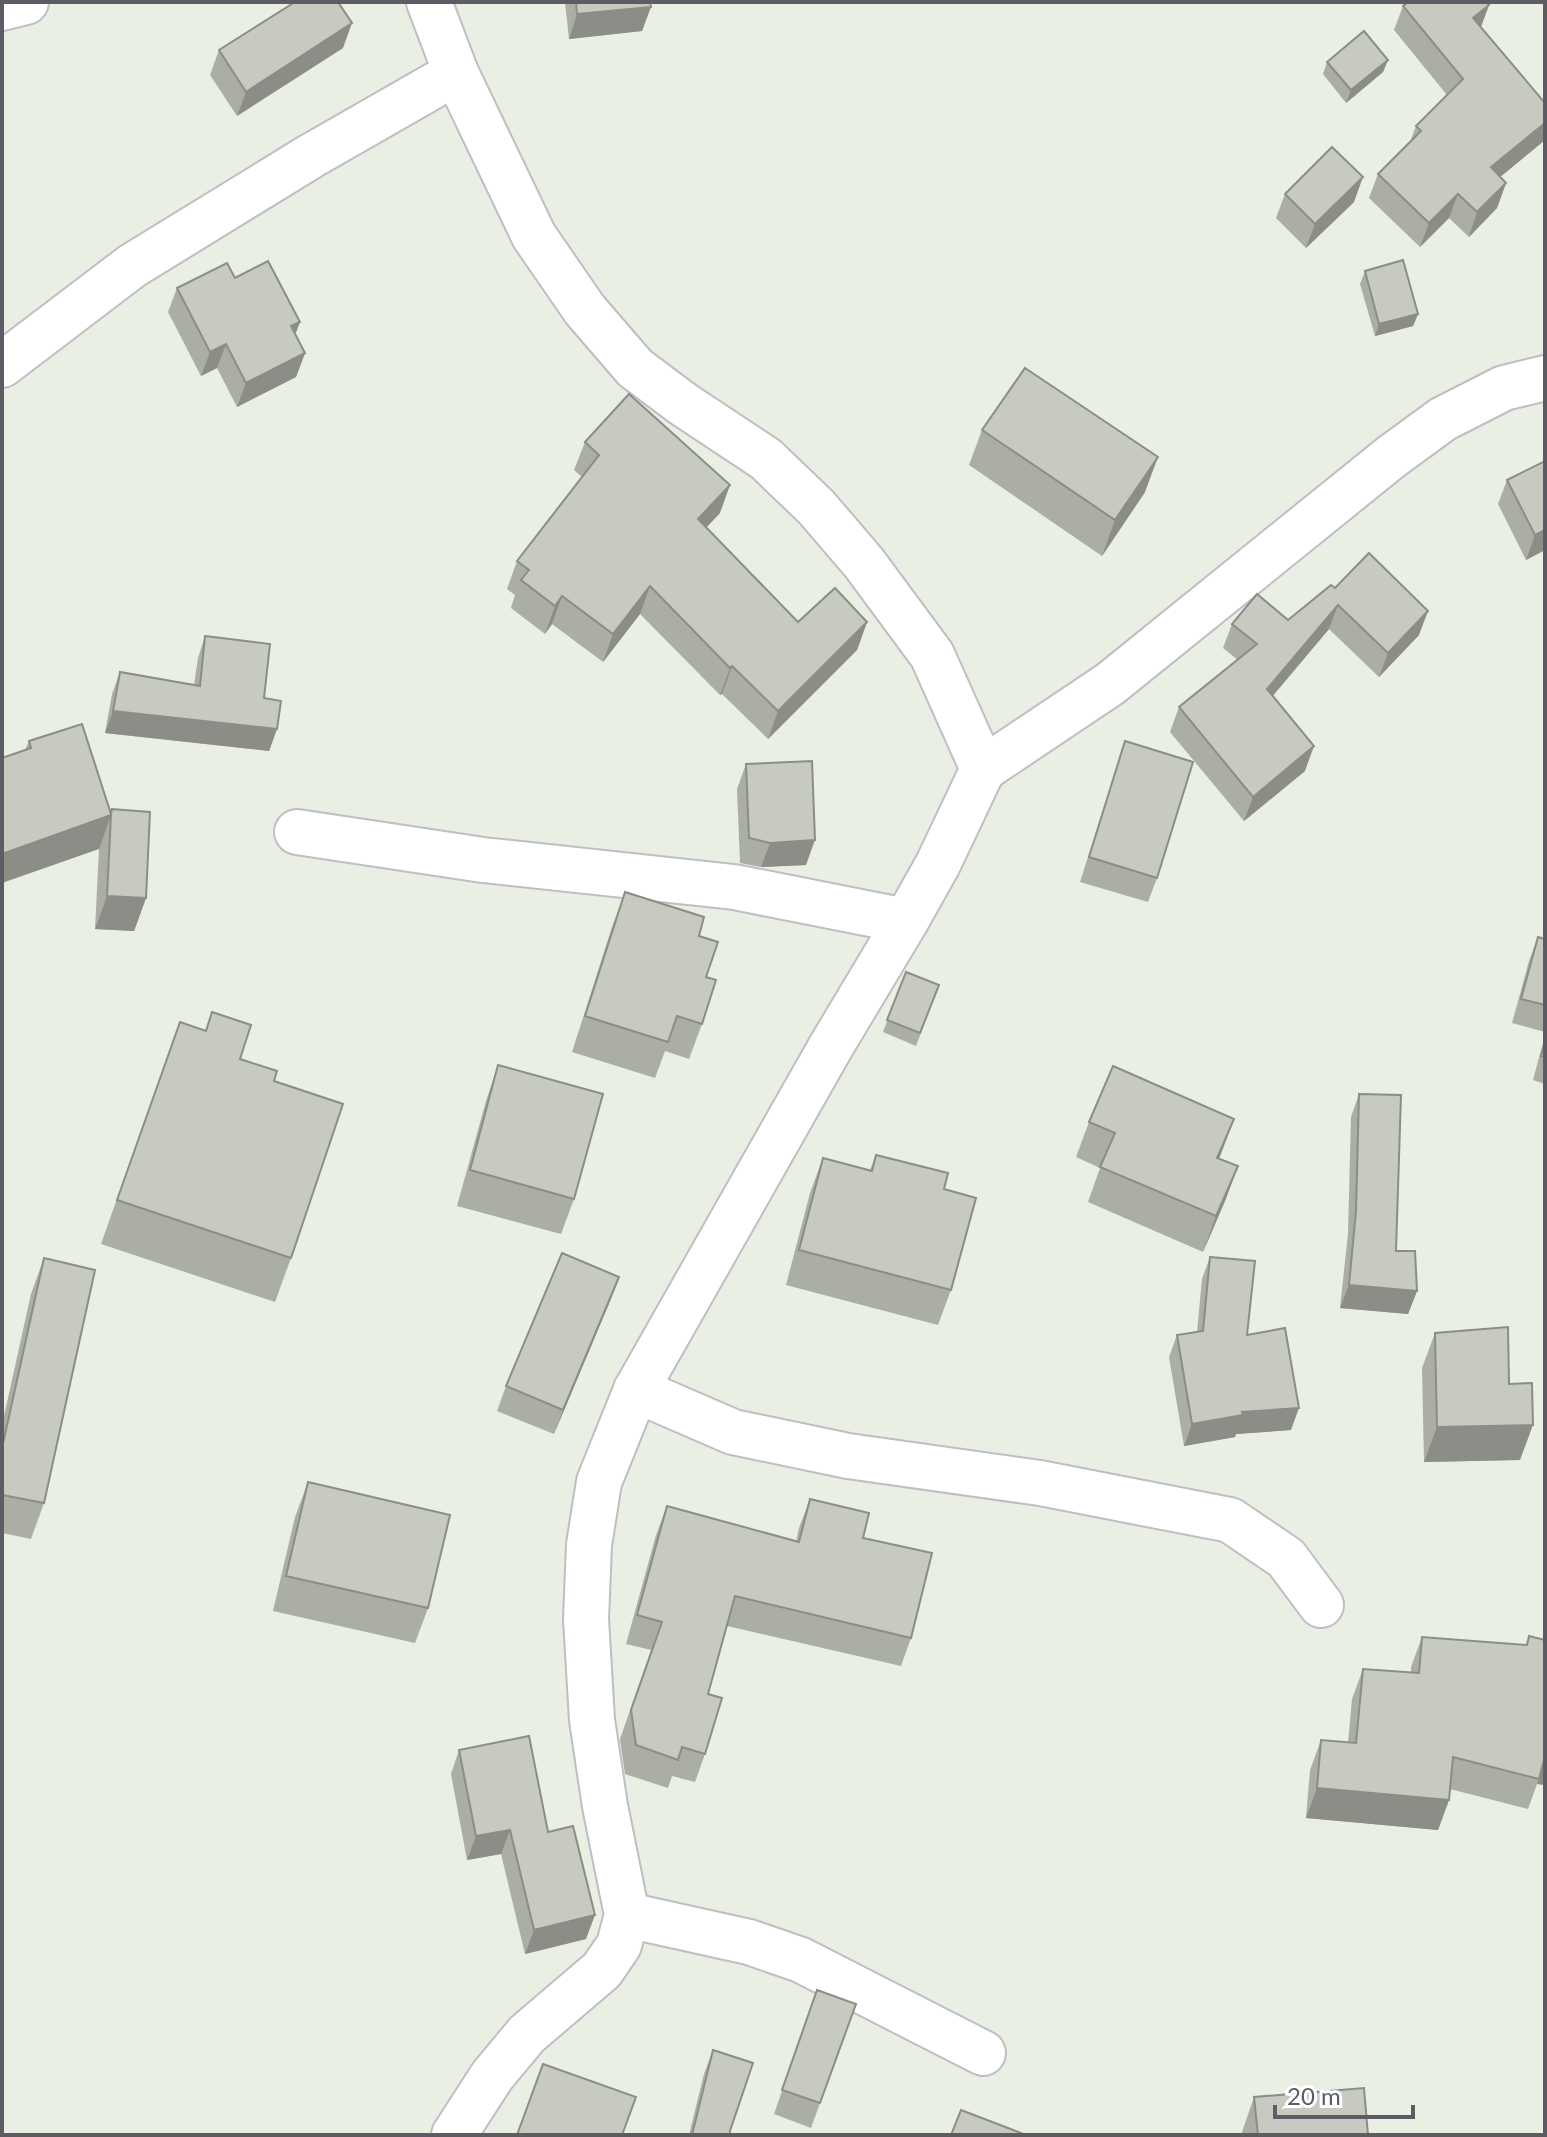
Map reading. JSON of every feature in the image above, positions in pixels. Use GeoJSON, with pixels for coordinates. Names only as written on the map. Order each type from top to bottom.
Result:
{"type":"FeatureCollection","features":[{"type":"Feature","properties":{"kind":"street"},"geometry":{"type":"LineString","coordinates":[[2,8],[26,2]]}},
{"type":"Feature","properties":{"kind":"street"},"geometry":{"type":"LineString","coordinates":[[429,2],[456,73],[534,236],[585,310],[635,368],[766,459],[845,540],[932,655],[983,769]]}},
{"type":"Feature","properties":{"kind":"street"},"geometry":{"type":"LineString","coordinates":[[2,365],[132,266],[311,156],[456,73]]}},
{"type":"Feature","properties":{"kind":"street"},"geometry":{"type":"LineString","coordinates":[[454,2135],[492,2076],[527,2034],[602,1970],[619,1945],[627,1915],[592,1720],[586,1619],[589,1545],[599,1482],[636,1390],[938,864],[983,769],[1110,684],[1391,457],[1443,419],[1504,388],[1545,378]]}},
{"type":"Feature","properties":{"kind":"street"},"geometry":{"type":"LineString","coordinates":[[297,832],[483,860],[734,887],[906,921]]}},
{"type":"Feature","properties":{"kind":"street"},"geometry":{"type":"LineString","coordinates":[[636,1390],[733,1432],[848,1456],[1040,1483],[1230,1520],[1286,1558],[1321,1605]]}},
{"type":"Feature","properties":{"kind":"street"},"geometry":{"type":"LineString","coordinates":[[627,1915],[749,1942],[801,1960],[983,2053]]}},
{"type":"Feature","properties":{"kind":"building"},"geometry":{"type":"Polygon","coordinates":[[[295,2],[338,2],[352,23],[246,92],[219,50],[295,2]]]}},
{"type":"Feature","properties":{"kind":"building"},"geometry":{"type":"Polygon","coordinates":[[[576,2],[650,2],[651,7],[577,14],[576,2]]]}},
{"type":"Feature","properties":{"kind":"building"},"geometry":{"type":"Polygon","coordinates":[[[1408,2],[1486,2],[1489,5],[1473,18],[1545,103],[1545,123],[1491,167],[1506,183],[1477,212],[1458,194],[1429,223],[1378,174],[1421,131],[1416,126],[1463,79],[1403,6],[1408,2]]]}},
{"type":"Feature","properties":{"kind":"building"},"geometry":{"type":"Polygon","coordinates":[[[1364,31],[1388,60],[1351,90],[1327,62],[1364,31]]]}},
{"type":"Feature","properties":{"kind":"building"},"geometry":{"type":"Polygon","coordinates":[[[1332,147],[1363,177],[1315,224],[1285,194],[1332,147]]]}},
{"type":"Feature","properties":{"kind":"building"},"geometry":{"type":"Polygon","coordinates":[[[1403,260],[1418,314],[1379,324],[1365,271],[1403,260]]]}},
{"type":"Feature","properties":{"kind":"building"},"geometry":{"type":"Polygon","coordinates":[[[268,261],[300,322],[291,326],[305,353],[246,383],[226,344],[210,352],[177,288],[227,263],[235,278],[268,261]]]}},
{"type":"Feature","properties":{"kind":"building"},"geometry":{"type":"Polygon","coordinates":[[[1025,368],[1158,457],[1115,520],[982,430],[1025,368]]]}},
{"type":"Feature","properties":{"kind":"building"},"geometry":{"type":"Polygon","coordinates":[[[629,394],[730,485],[698,519],[798,622],[835,588],[867,622],[778,711],[732,666],[730,668],[650,586],[613,634],[562,596],[555,606],[521,580],[529,570],[517,561],[599,455],[585,442],[629,394]]]}},
{"type":"Feature","properties":{"kind":"building"},"geometry":{"type":"Polygon","coordinates":[[[1545,461],[1545,530],[1535,535],[1507,480],[1545,461]]]}},
{"type":"Feature","properties":{"kind":"building"},"geometry":{"type":"Polygon","coordinates":[[[1369,553],[1428,611],[1388,653],[1338,605],[1267,689],[1314,746],[1253,797],[1179,707],[1257,644],[1232,624],[1257,594],[1288,620],[1331,585],[1335,588],[1369,553]]]}},
{"type":"Feature","properties":{"kind":"building"},"geometry":{"type":"Polygon","coordinates":[[[205,636],[270,644],[264,698],[281,701],[277,729],[113,711],[120,672],[200,686],[205,636]]]}},
{"type":"Feature","properties":{"kind":"building"},"geometry":{"type":"Polygon","coordinates":[[[82,724],[111,814],[112,809],[150,812],[146,898],[107,896],[111,815],[2,854],[2,758],[31,748],[29,741],[82,724]]]}},
{"type":"Feature","properties":{"kind":"building"},"geometry":{"type":"Polygon","coordinates":[[[1125,741],[1193,762],[1157,878],[1089,857],[1125,741]]]}},
{"type":"Feature","properties":{"kind":"building"},"geometry":{"type":"Polygon","coordinates":[[[812,761],[815,840],[770,843],[749,838],[746,764],[812,761]]]}},
{"type":"Feature","properties":{"kind":"building"},"geometry":{"type":"Polygon","coordinates":[[[625,892],[704,917],[699,936],[718,942],[706,977],[716,980],[702,1024],[677,1016],[668,1042],[585,1016],[625,892]]]}},
{"type":"Feature","properties":{"kind":"building"},"geometry":{"type":"Polygon","coordinates":[[[1538,937],[1545,939],[1545,1005],[1521,999],[1538,937]]]}},
{"type":"Feature","properties":{"kind":"building"},"geometry":{"type":"Polygon","coordinates":[[[906,972],[939,985],[920,1033],[887,1020],[906,972]]]}},
{"type":"Feature","properties":{"kind":"building"},"geometry":{"type":"Polygon","coordinates":[[[212,1012],[251,1025],[240,1059],[277,1071],[274,1081],[343,1104],[291,1258],[117,1200],[180,1022],[206,1031],[212,1012]]]}},
{"type":"Feature","properties":{"kind":"building"},"geometry":{"type":"Polygon","coordinates":[[[498,1065],[603,1094],[574,1199],[470,1170],[498,1065]]]}},
{"type":"Feature","properties":{"kind":"building"},"geometry":{"type":"Polygon","coordinates":[[[1113,1066],[1234,1119],[1217,1158],[1238,1166],[1216,1216],[1100,1167],[1115,1133],[1089,1122],[1113,1066]]]}},
{"type":"Feature","properties":{"kind":"building"},"geometry":{"type":"Polygon","coordinates":[[[1359,1094],[1401,1095],[1396,1251],[1415,1251],[1417,1291],[1349,1285],[1356,1211],[1359,1094]]]}},
{"type":"Feature","properties":{"kind":"building"},"geometry":{"type":"Polygon","coordinates":[[[876,1155],[948,1173],[944,1189],[976,1198],[951,1290],[799,1250],[823,1158],[872,1171],[876,1155]]]}},
{"type":"Feature","properties":{"kind":"building"},"geometry":{"type":"Polygon","coordinates":[[[562,1253],[619,1277],[563,1410],[506,1386],[562,1253]]]}},
{"type":"Feature","properties":{"kind":"building"},"geometry":{"type":"Polygon","coordinates":[[[1210,1257],[1255,1261],[1247,1335],[1285,1328],[1299,1408],[1242,1412],[1243,1415],[1192,1424],[1177,1335],[1203,1331],[1210,1257]]]}},
{"type":"Feature","properties":{"kind":"building"},"geometry":{"type":"Polygon","coordinates":[[[44,1258],[95,1270],[44,1503],[2,1495],[2,1448],[44,1258]]]}},
{"type":"Feature","properties":{"kind":"building"},"geometry":{"type":"Polygon","coordinates":[[[1508,1327],[1509,1384],[1532,1383],[1533,1425],[1437,1427],[1435,1333],[1508,1327]]]}},
{"type":"Feature","properties":{"kind":"building"},"geometry":{"type":"Polygon","coordinates":[[[308,1482],[450,1515],[428,1608],[286,1576],[308,1482]]]}},
{"type":"Feature","properties":{"kind":"building"},"geometry":{"type":"Polygon","coordinates":[[[810,1499],[869,1513],[863,1538],[932,1553],[911,1638],[735,1596],[708,1694],[722,1698],[705,1754],[682,1747],[678,1760],[636,1745],[631,1710],[662,1622],[637,1615],[667,1506],[799,1542],[810,1499]]]}},
{"type":"Feature","properties":{"kind":"building"},"geometry":{"type":"Polygon","coordinates":[[[1529,1636],[1545,1640],[1545,1756],[1539,1779],[1453,1757],[1449,1800],[1317,1788],[1321,1740],[1356,1743],[1363,1669],[1419,1673],[1422,1637],[1527,1645],[1529,1636]]]}},
{"type":"Feature","properties":{"kind":"building"},"geometry":{"type":"Polygon","coordinates":[[[529,1736],[548,1832],[573,1826],[595,1915],[534,1930],[510,1830],[476,1836],[459,1750],[529,1736]]]}},
{"type":"Feature","properties":{"kind":"building"},"geometry":{"type":"Polygon","coordinates":[[[817,1990],[856,2004],[820,2103],[782,2090],[817,1990]]]}},
{"type":"Feature","properties":{"kind":"building"},"geometry":{"type":"Polygon","coordinates":[[[713,2050],[753,2063],[730,2135],[692,2135],[713,2050]]]}},
{"type":"Feature","properties":{"kind":"building"},"geometry":{"type":"Polygon","coordinates":[[[543,2064],[636,2097],[622,2135],[517,2135],[543,2064]]]}},
{"type":"Feature","properties":{"kind":"building"},"geometry":{"type":"Polygon","coordinates":[[[1364,2088],[1368,2135],[1258,2135],[1254,2097],[1364,2088]]]}},
{"type":"Feature","properties":{"kind":"building"},"geometry":{"type":"Polygon","coordinates":[[[961,2110],[1026,2135],[951,2135],[961,2110]]]}}]}
